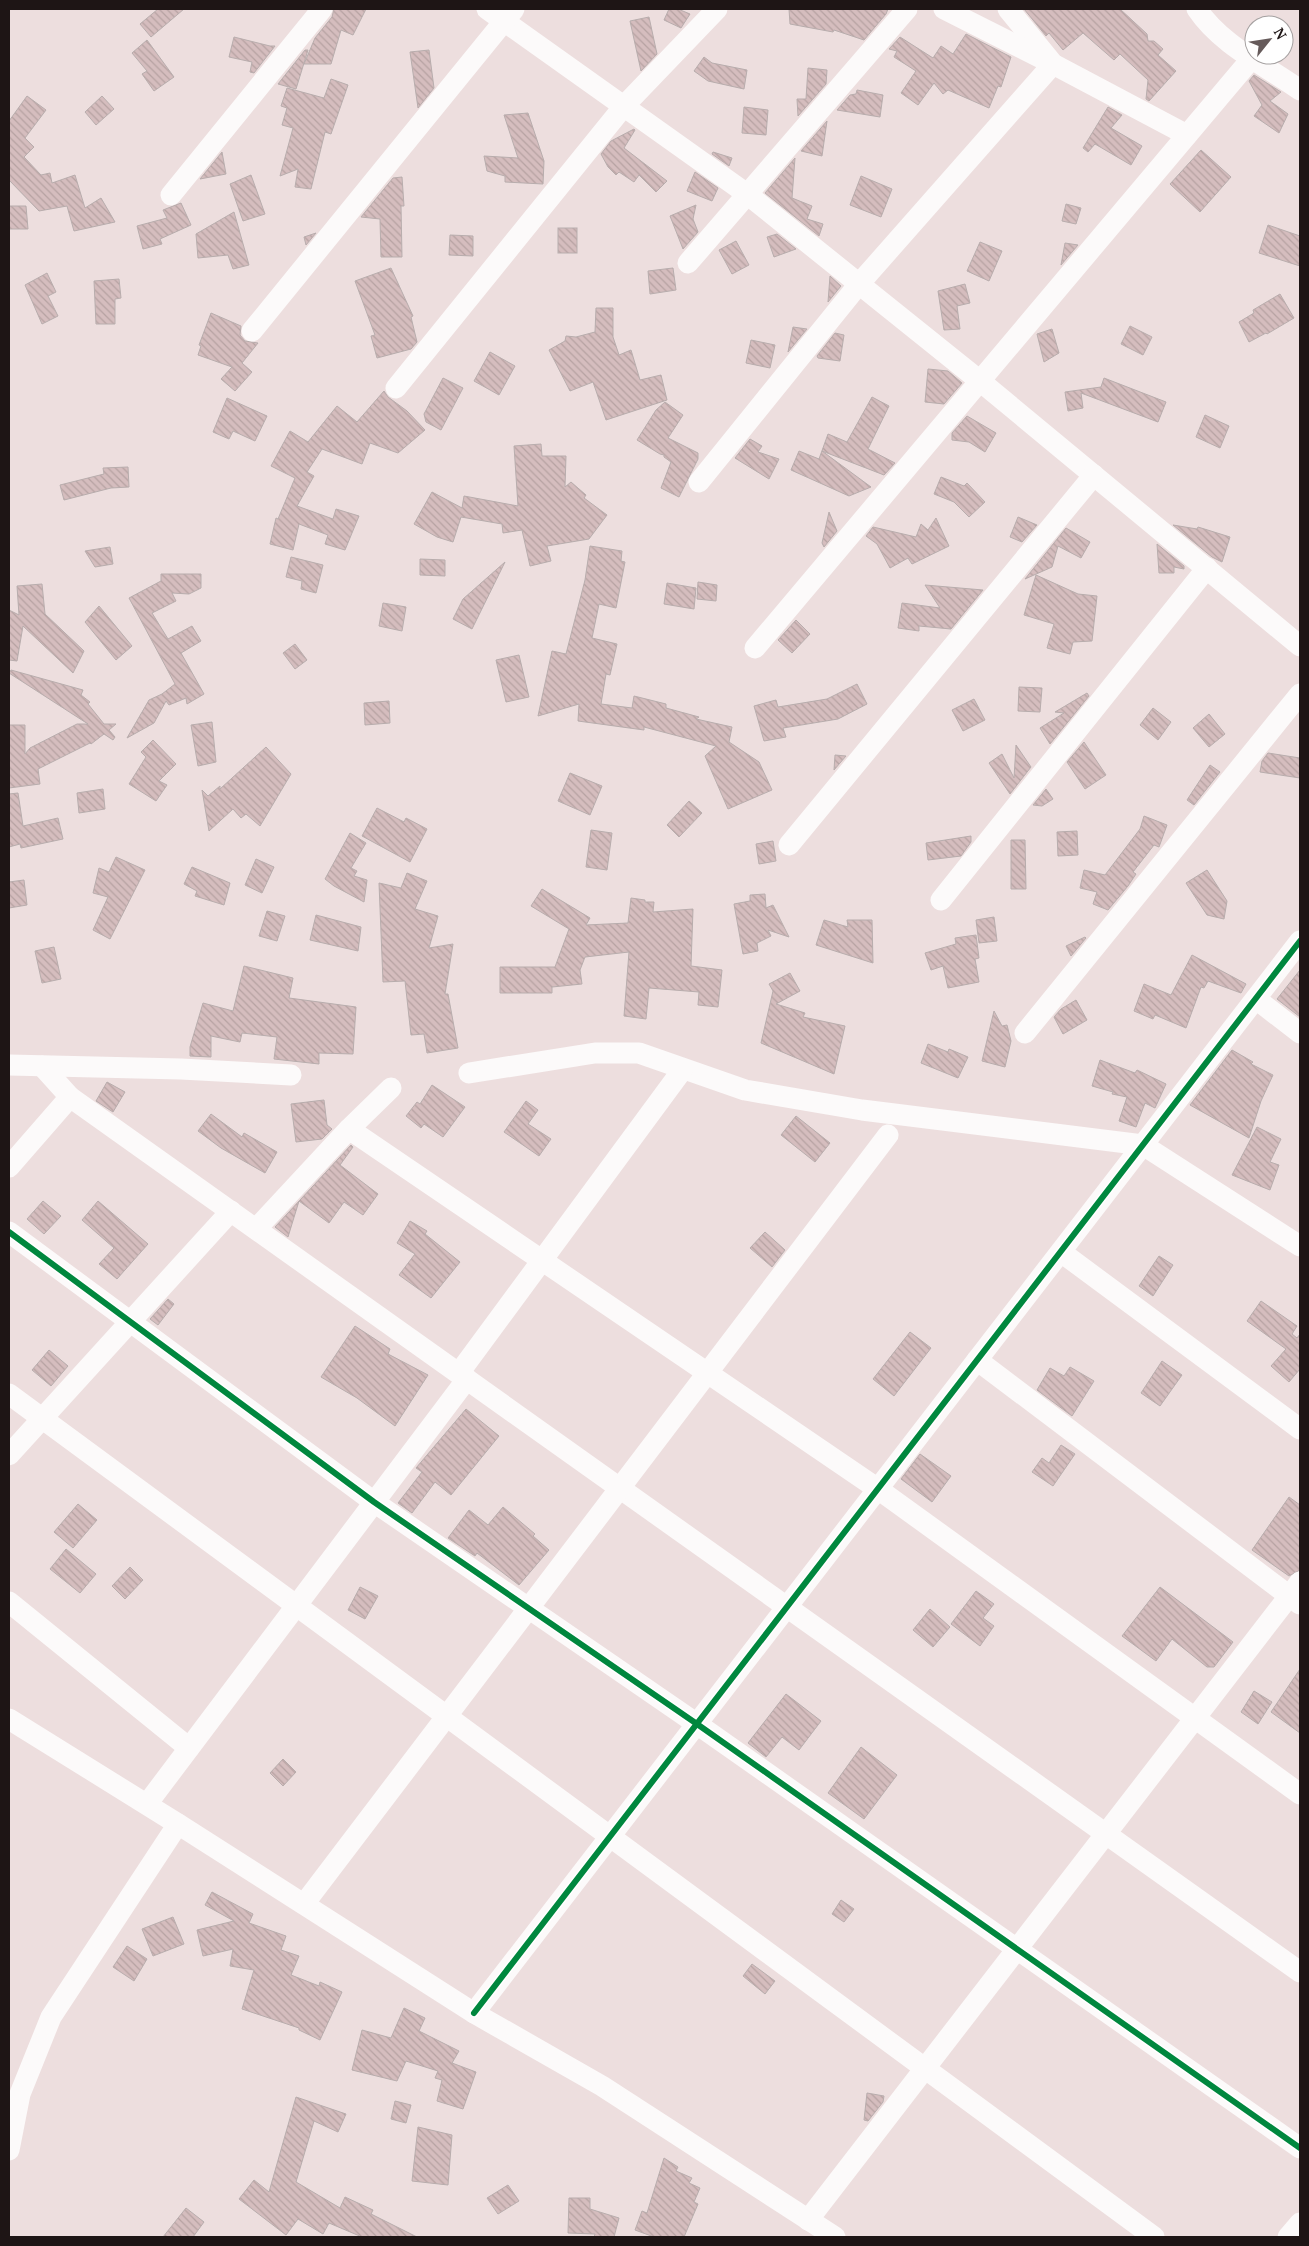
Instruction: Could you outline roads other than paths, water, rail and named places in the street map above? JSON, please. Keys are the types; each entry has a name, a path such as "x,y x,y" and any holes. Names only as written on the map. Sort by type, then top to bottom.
{"street":[{"path":"171,195 322,9"},
{"path":"396,388 624,106 717,9"},
{"path":"688,263 907,9"},
{"path":"944,9 1187,135"},
{"path":"1008,9 1053,64"},
{"path":"1197,9 1206,23 1244,53"},
{"path":"252,332 502,13 624,106 748,194 980,381 1300,646"},
{"path":"699,482 860,284 1053,64"},
{"path":"755,648 1246,65"},
{"path":"1262,65 1300,90"},
{"path":"789,845 1094,475"},
{"path":"941,900 1207,568"},
{"path":"1025,1033 1300,694"},
{"path":"474,2013 1300,941"},
{"path":"1256,999 1300,1033"},
{"path":"470,1073 595,1053 639,1053 745,1090 862,1110 1143,1145 1300,1246"},
{"path":"9,1065 181,1068 291,1075"},
{"path":"42,1066 70,1097 1300,1972"},
{"path":"147,1804 374,1502 541,1262 683,1069"},
{"path":"256,1229 349,1129 391,1088"},
{"path":"9,1167 70,1097"},
{"path":"349,1129 541,1262 878,1489 1300,1794"},
{"path":"304,1904 888,1135"},
{"path":"9,1455 231,1212"},
{"path":"9,1232 374,1502 697,1724 1300,2148"},
{"path":"1061,1252 1300,1430"},
{"path":"808,2220 1195,1718 1297,1594 977,1360"},
{"path":"9,1394 1154,2237"},
{"path":"9,1602 189,1748"},
{"path":"9,1719 147,1804 474,2013 602,2086 835,2237"},
{"path":"9,2150 20,2094 51,2017 178,1824"},
{"path":"1288,2237 1300,2223"}]}
